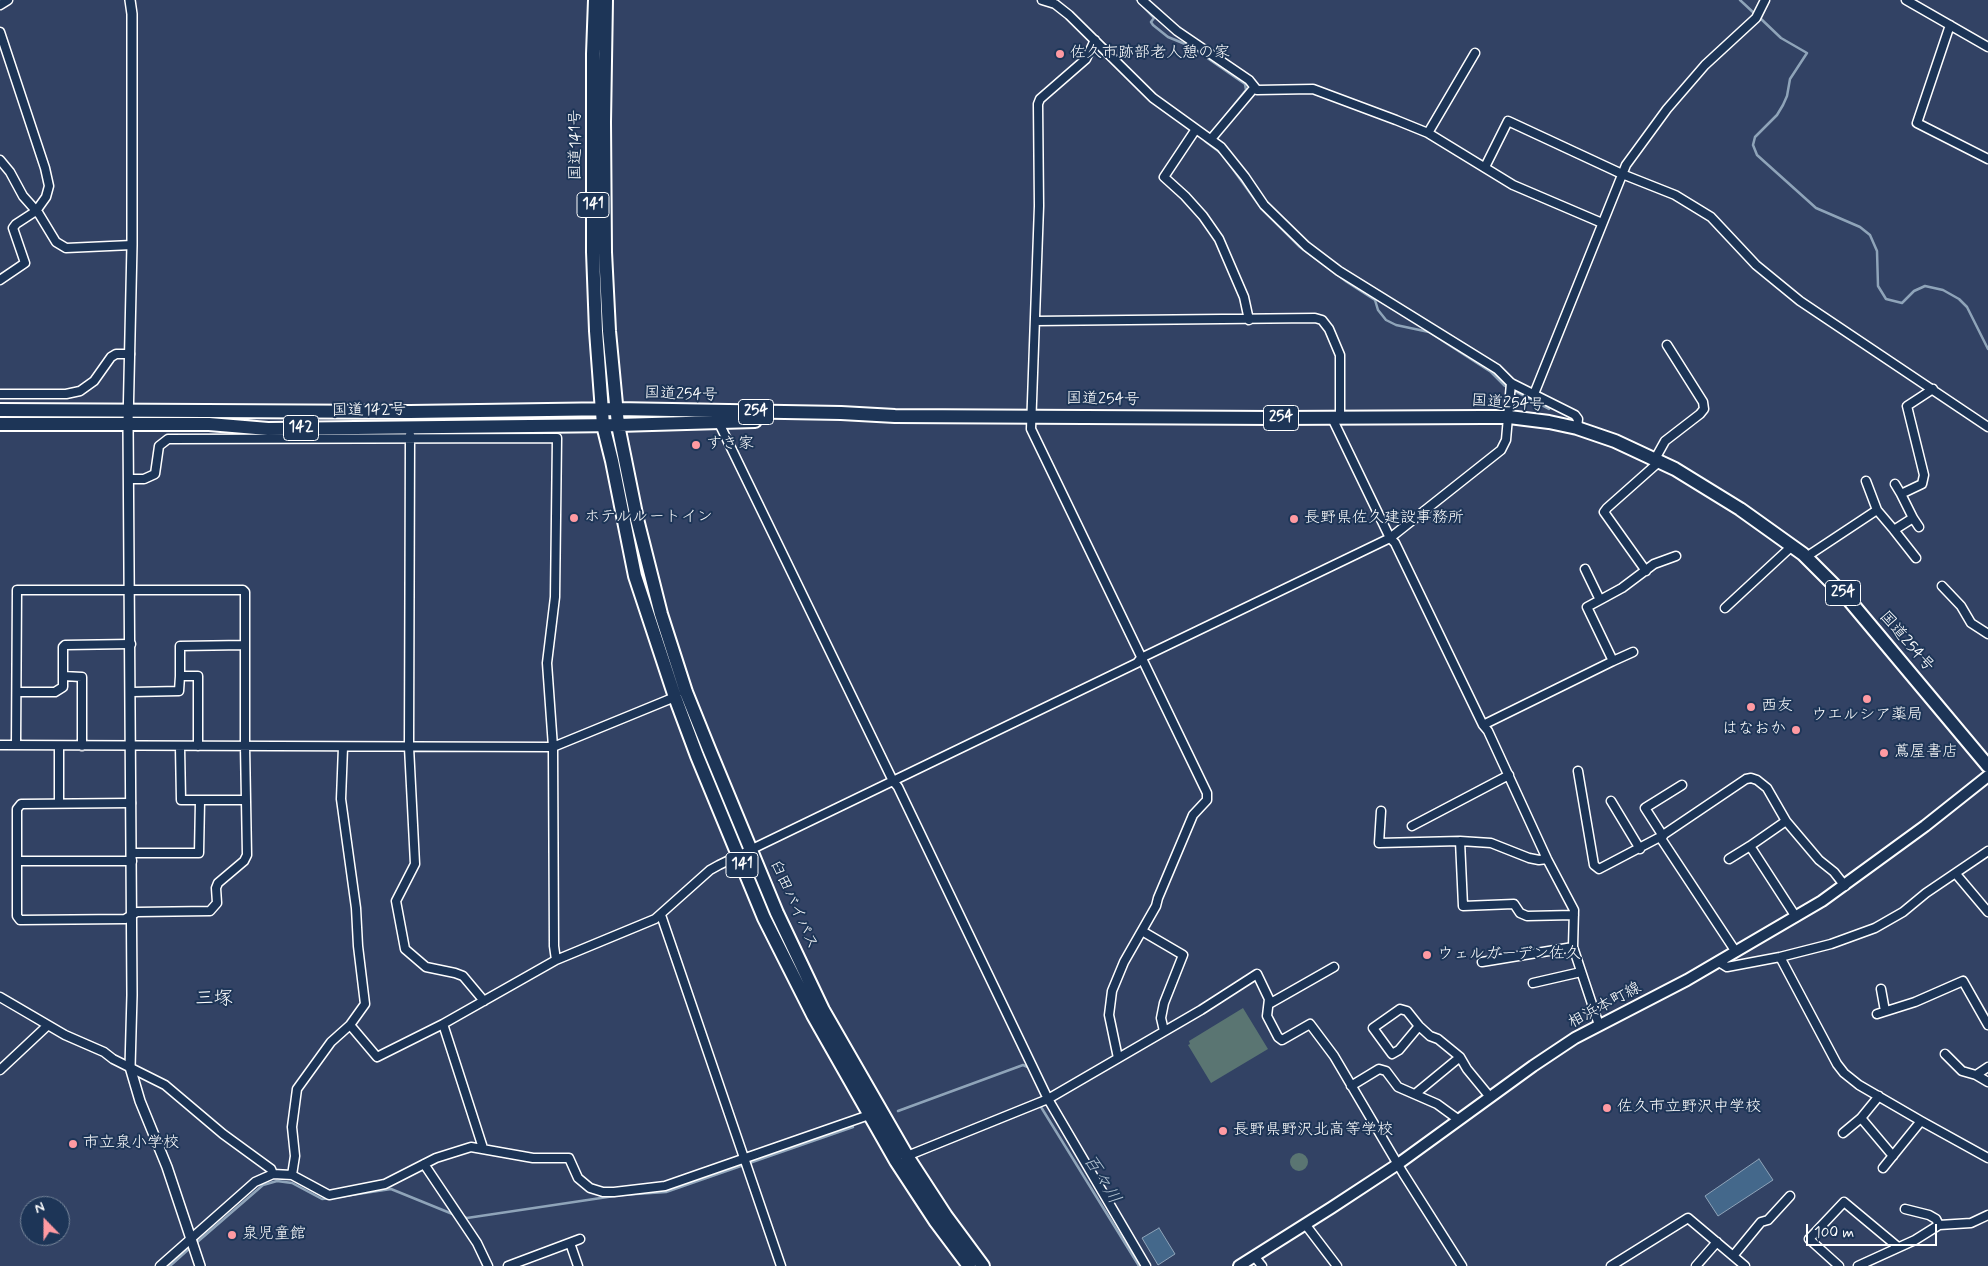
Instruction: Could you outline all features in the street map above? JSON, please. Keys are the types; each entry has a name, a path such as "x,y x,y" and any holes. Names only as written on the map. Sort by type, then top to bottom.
{"highway":[{"name":"国道141号","path":"595,0 593,54 593,252 602,410"},
{"name":"国道141号","path":"606,0 604,122 605,252 609,331 616,409"},
{"name":"国道142号","path":"0,424 128,417 616,409"},
{"name":"臼田バイパス","path":"616,409 637,519 661,614 686,692 750,851 823,1010 907,1156 946,1216 983,1266"},
{"name":"国道254号","path":"616,409 841,413 895,416 1509,418 1549,422 1577,428 1615,441 1675,469 1723,499 1806,557 1850,600 1988,766"},
{"name":"国道142号","path":"0,410 128,417 268,429 410,432 618,425"},
{"name":"臼田バイパス","path":"602,410 603,425 635,576 675,697 764,918 812,1015 896,1161 936,1222 969,1266"},
{"name":"国道254号","path":"618,425 718,421 842,420 895,416"}],"main road":[{"name":"相浜本町線","path":"1239,1266 1398,1164 1533,1066 1598,1025 1719,962 1796,917 1844,886 1954,804 1988,776"}],"street":[{"path":"0,5 8,0"},
{"path":"130,0 132,23 132,245 128,417 132,692 130,1066 140,1101 167,1167 200,1266"},
{"path":"1042,0 1055,4 1063,10 1152,98 1208,137 1229,156 1264,205 1306,246 1339,272 1497,369 1511,383 1575,415 1578,419 1577,428"},
{"path":"1142,0 1177,31 1249,80 1254,88 1261,90 1314,89 1428,133 1513,185 1602,223"},
{"path":"1534,394 1626,165 1667,109 1705,65 1756,18 1765,0"},
{"path":"1906,0 1988,47"},
{"path":"1950,25 1917,123 1988,159"},
{"path":"0,32 45,168 48,193 36,211 13,228 25,263 0,280"},
{"path":"1095,40 1086,59 1040,99 1038,104 1039,206 1031,429 1207,793 1208,800 1193,815 1156,906 1124,962 1112,991 1109,1015 1118,1058"},
{"path":"1428,133 1475,53"},
{"path":"1208,137 1254,88"},
{"path":"1485,167 1508,121 1622,174 1675,195 1711,217 1756,265 1800,301 1988,426"},
{"path":"1196,129 1164,177 1203,216 1219,239 1244,297 1249,320"},
{"path":"0,160 56,242 66,248 132,245"},
{"path":"1035,320 1249,320 1315,318 1322,320 1329,329 1340,355 1336,418 1390,538 1395,543 1483,725 1488,731 1547,860 1574,910 1573,947 1598,1025"},
{"path":"1646,571 1604,512 1658,460 1665,441 1700,414 1704,408 1703,402 1668,345"},
{"path":"0,394 66,394 80,391 94,381 111,357 116,354 130,354"},
{"path":"350,1025 377,1057 442,1024 556,960 661,915 710,870 1390,538 1501,450 1506,440 1511,383"},
{"path":"1900,494 1922,484 1924,475 1908,406 1933,389"},
{"path":"718,421 1048,1098 1146,1266"},
{"path":"129,479 144,479 155,474 159,446 168,439 410,432 557,438 555,597 547,663 553,747 556,960"},
{"path":"410,432 409,747 415,864 396,901 405,949 426,967 455,972 463,976 484,1001"},
{"path":"1866,481 1877,510 1916,558"},
{"path":"1895,484 1919,527"},
{"path":"1806,557 1877,510"},
{"path":"1894,530 1913,518"},
{"path":"1725,608 1792,546"},
{"path":"1613,661 1587,608 1622,588 1654,564 1676,556"},
{"path":"1586,569 1600,600"},
{"path":"1942,586 1961,606 1971,623 1988,634"},
{"path":"16,745 17,590 243,590 245,592 247,855 244,861 218,883 216,888 217,903 210,911 137,912 125,919 20,920 17,916 17,809 21,804 131,803"},
{"path":"17,692 55,692 63,687 63,647 65,645 131,644"},
{"path":"132,692 179,691 180,646 245,645"},
{"path":"1483,725 1633,652"},
{"path":"63,676 82,676 82,746"},
{"path":"180,676 198,676 198,746"},
{"path":"0,745 553,747 675,697"},
{"path":"59,746 59,803"},
{"path":"292,1175 295,1146 292,1126 297,1089 331,1042 350,1025 365,1004 341,799 343,746"},
{"path":"180,747 181,800 246,800"},
{"path":"1578,771 1594,865 1599,869 1661,837 1746,779 1751,778 1757,780 1774,796 1786,821 1819,860 1834,872 1844,886"},
{"path":"1412,826 1509,775"},
{"path":"1682,785 1645,808 1661,837 1736,952"},
{"path":"18,861 200,853 200,801"},
{"path":"1611,801 1640,849"},
{"path":"1381,811 1380,843 1460,841 1491,843 1529,858 1547,860"},
{"path":"1730,859 1786,821"},
{"path":"1460,841 1463,906 1514,904 1520,913 1527,916 1574,914"},
{"path":"1750,846 1796,917"},
{"path":"1719,962 1727,967 1780,957 1831,944 1875,928 1903,912 1926,893 1987,853"},
{"path":"1956,874 1988,912"},
{"path":"661,915 781,1266"},
{"path":"1142,932 1183,955 1164,1003 1161,1018 1164,1032"},
{"path":"1482,962 1573,947"},
{"path":"1780,957 1837,1064 1850,1078 1921,1121 1988,1158"},
{"path":"1269,1004 1334,967"},
{"path":"1533,983 1581,972"},
{"path":"907,1156 1048,1098 1164,1032 1257,974 1269,999 1267,1016 1278,1037 1282,1040 1310,1024 1334,1056 1398,1164 1462,1266"},
{"path":"1877,1014 1914,1002 1963,981 1988,1025"},
{"path":"1881,989 1885,1011"},
{"path":"0,997 47,1026 104,1052 165,1085 223,1134 271,1169 273,1174"},
{"path":"1419,1026 1399,1050 1392,1054 1373,1028 1400,1009 1407,1011 1430,1036 1438,1039 1460,1056 1467,1069 1490,1097"},
{"path":"442,1024 483,1148"},
{"path":"0,1070 47,1026"},
{"path":"1946,1054 1962,1071 1976,1075 1988,1082"},
{"path":"1415,1094 1460,1056"},
{"path":"1976,1075 1988,1067"},
{"path":"1351,1086 1380,1070 1386,1071 1398,1087 1437,1104 1458,1120"},
{"path":"1843,1133 1860,1118 1879,1096"},
{"path":"160,1266 255,1182 273,1174 292,1175 329,1195 385,1184 424,1164 471,1146 533,1158 569,1158 578,1178 590,1188 603,1192 665,1186 869,1115"},
{"path":"1860,1118 1893,1156"},
{"path":"1883,1168 1921,1121"},
{"path":"424,1164 477,1243 488,1266"},
{"path":"1733,1256 1761,1222 1768,1220 1790,1196"},
{"path":"1839,1266 1809,1239 1844,1202 1898,1247"},
{"path":"1905,1209 1929,1215 1936,1219 1939,1225"},
{"path":"1858,1266 1915,1240 1939,1225 1971,1223 1988,1215"},
{"path":"1610,1266 1688,1218 1745,1266"},
{"path":"1305,1224 1337,1266"},
{"path":"508,1266 580,1239"},
{"path":"1696,1266 1717,1242"},
{"path":"570,1243 578,1266"},
{"path":"1254,1256 1262,1266"}],"green space":[{"path":"1243,1008 1268,1049 1211,1083 1188,1045 1190,1044 1189,1041"},
{"path":"1295,1153 1303,1153 1308,1158 1306,1169 1295,1171 1290,1166 1290,1158"}],"water":[{"path":"1759,1159 1773,1180 1718,1216 1705,1196"},
{"path":"1159,1228 1175,1254 1158,1265 1142,1238"}],"waterway":[{"path":"1137,0 1154,18 1151,22 1153,25 1168,37 1190,46 1245,84 1246,90 1205,141 1222,154 1261,208 1300,247 1375,300 1378,310 1386,320 1396,325 1429,332 1491,372 1505,386 1549,409"},
{"path":"1740,0 1755,14"},
{"path":"1759,17 1781,38 1807,53 1790,79 1787,96 1777,115 1755,137 1753,145 1757,155 1816,208 1860,227 1870,235 1877,251 1878,286 1886,299 1902,303 1914,291 1925,286 1943,290 1959,299 1967,307 1988,349"},
{"path":"898,1111 1023,1065 1030,1068"},
{"name":"百々川","path":"1038,1086 1042,1095"},
{"name":"百々川","path":"1041,1107 1139,1266"},
{"path":"463,1216 467,1218 621,1195 666,1192 853,1127"},
{"path":"195,1244 263,1185 277,1181 292,1183 322,1199 331,1198"},
{"path":"338,1197 391,1189 455,1215"},
{"path":"170,1266 191,1247"}],"place":[{"name":"佐久市跡部老人憩の家","path":"1060,54"},
{"name":"すき家","path":"696,445"},
{"name":"ホテルルートイン","path":"574,518"},
{"name":"長野県佐久建設事務所","path":"1294,519"},
{"name":"ウエルシア薬局","path":"1867,699"},
{"name":"西友","path":"1751,707"},
{"name":"はなおか","path":"1796,730"},
{"name":"蔦屋書店","path":"1884,753"},
{"name":"ウェルガーデン佐久","path":"1427,955"},
{"name":"佐久市立野沢中学校","path":"1607,1108"},
{"name":"長野県野沢北高等学校","path":"1223,1131"},
{"name":"市立泉小学校","path":"73,1144"},
{"name":"泉児童館","path":"232,1235"}],"district":[{"name":"三塚","path":"214,1000"}]}
